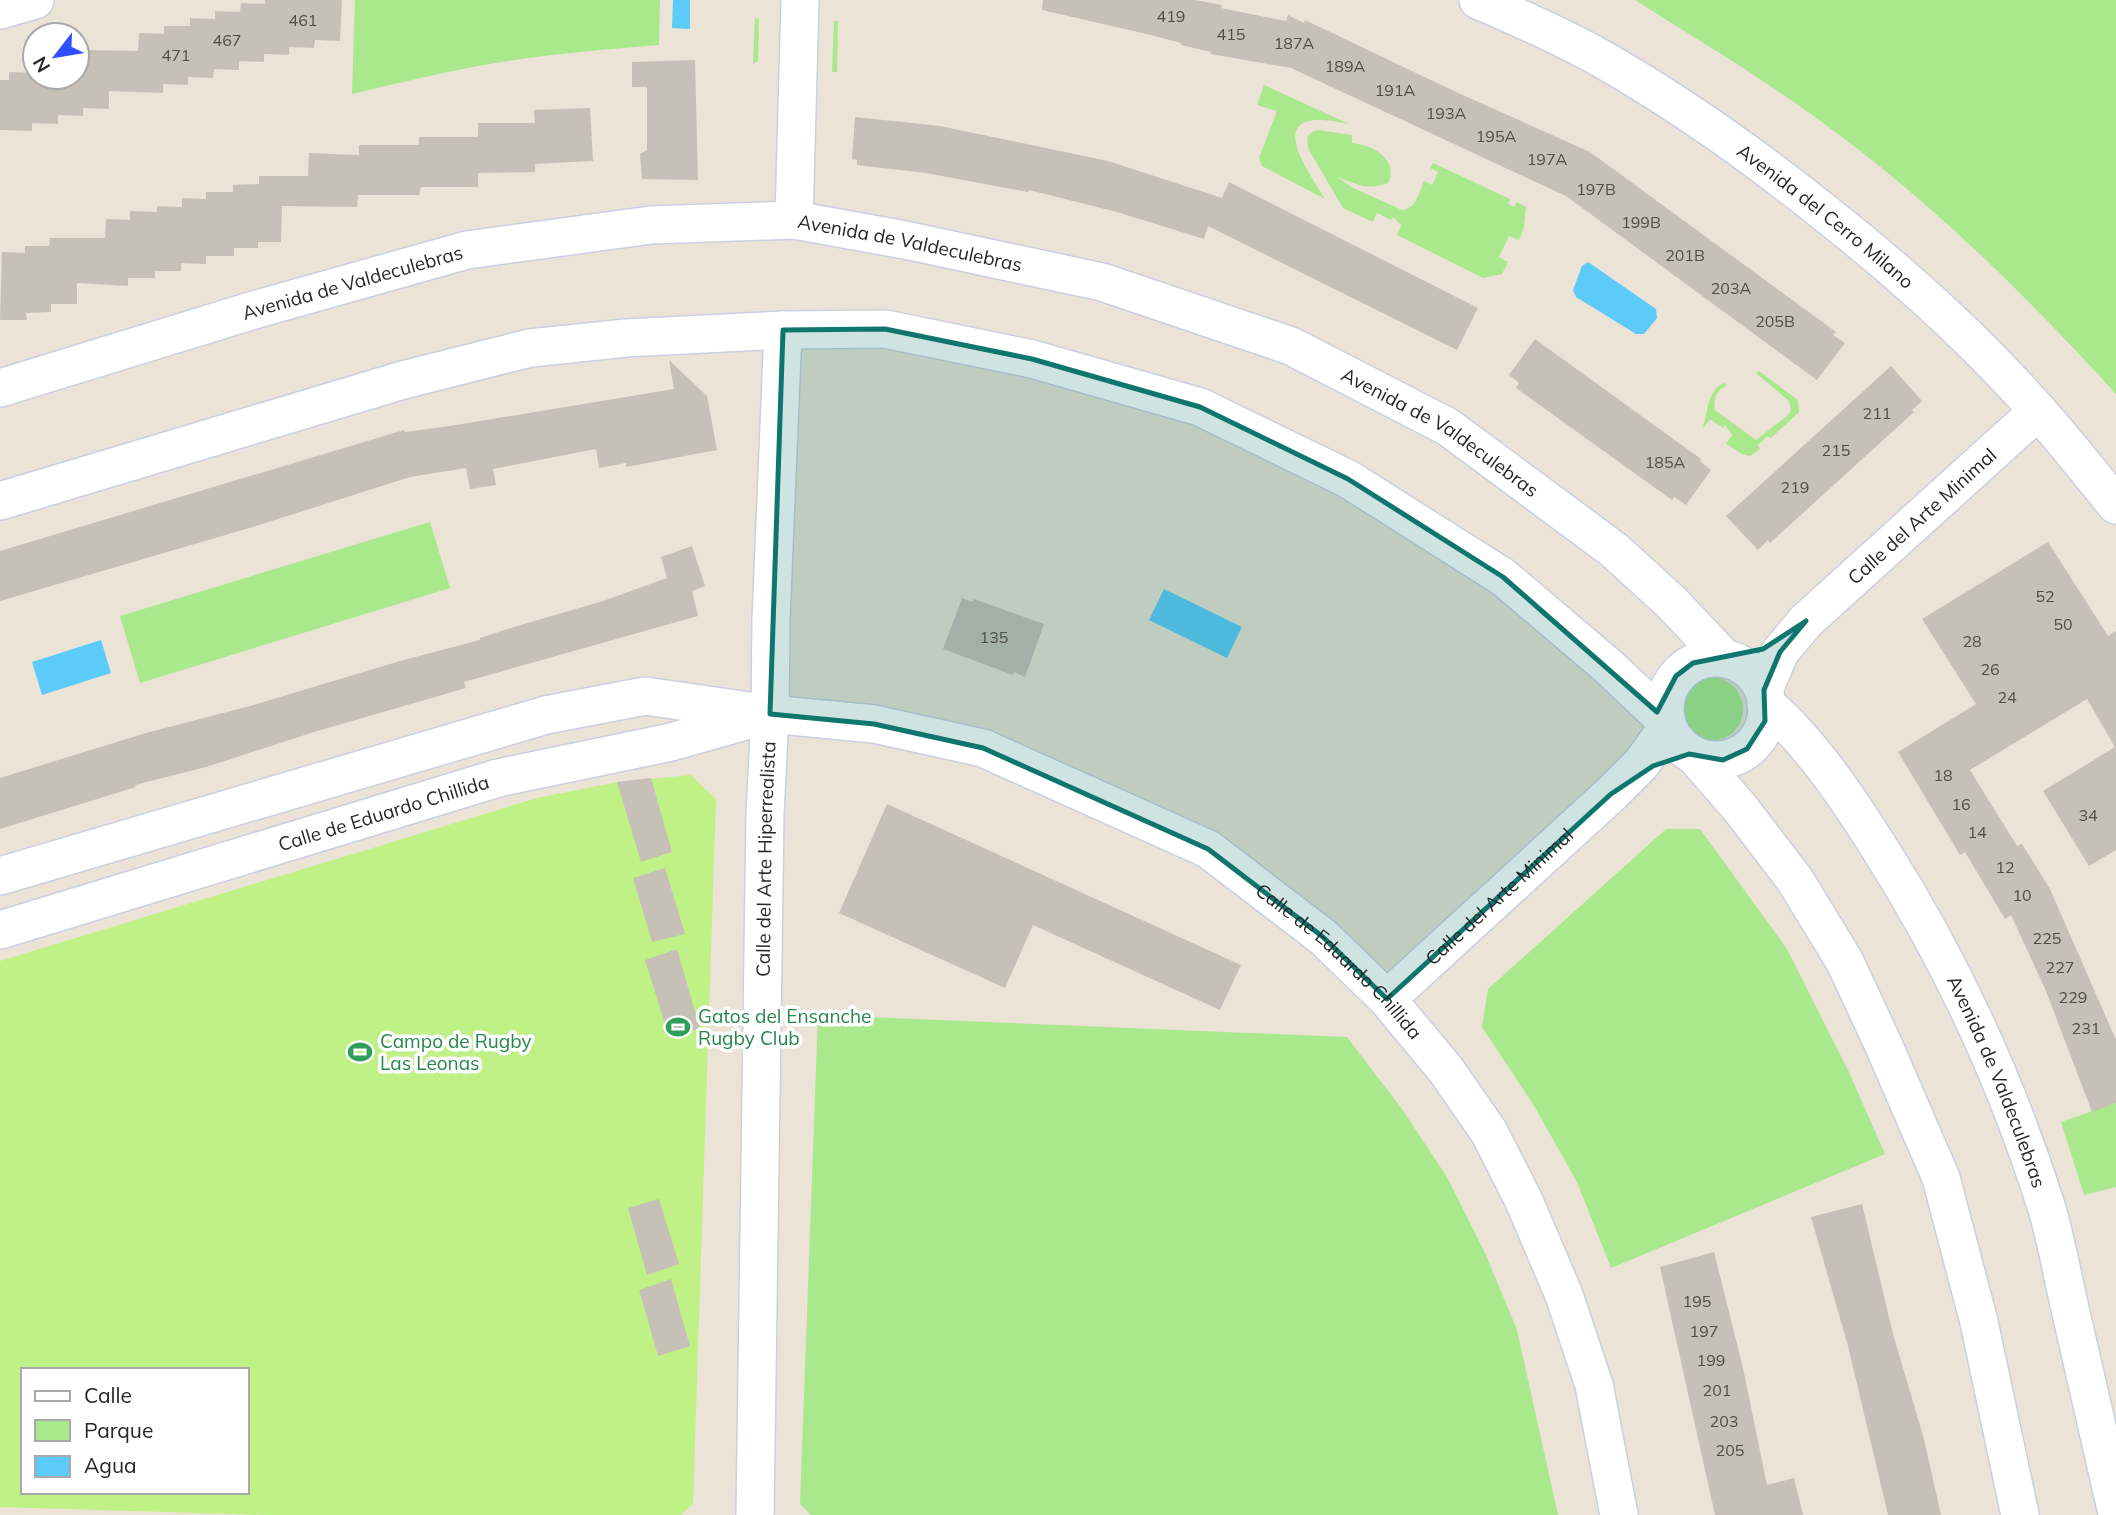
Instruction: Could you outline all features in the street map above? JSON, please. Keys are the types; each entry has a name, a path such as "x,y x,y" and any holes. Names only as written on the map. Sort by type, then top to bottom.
{"street":[{"path":"0,10 35,0"},
{"path":"794,220 800,0"},
{"name":"Avenida del Cerro Milano","path":"1478,0 1602,59 1694,116 1770,169 1922,293 2038,411 2116,505"},
{"name":"Avenida de Valdeculebras","path":"0,388 254,310 467,250 651,225 794,220 905,240 1102,282 1291,346 1448,427 1614,550 1671,601 1727,659"},
{"path":"0,501 403,380 530,348 626,338 783,330 886,329 1032,359 1199,407 1348,479 1503,577 1609,667 1679,739 1740,808 1795,880 1845,962 1941,1178 1979,1322 2020,1515"},
{"name":"Calle del Arte Hiperrealista","path":"755,1515 764,841 783,330"},
{"name":"Calle del Arte Minimal","path":"1765,697 1780,652 1806,621 2038,411"},
{"name":"Calle del Arte Minimal","path":"1727,659 1763,649 1806,621"},
{"path":"1705,659 1727,659 1750,671 1765,697 1765,721 1758,738 1738,755 1723,760 1706,759 1679,739 1666,695 1676,676 1693,663 1705,659"},
{"name":"Calle de Eduardo Chillida","path":"0,876 546,715 645,696 874,724 983,748 1208,849 1323,937 1387,999 1446,1070 1489,1132 1524,1201 1564,1295 1594,1385 1619,1515"},
{"name":"Avenida de Valdeculebras","path":"1765,697 1866,826 1960,988 1991,1056 2048,1212 2116,1509"},
{"name":"Calle de Eduardo Chillida","path":"0,930 498,778 671,742 770,713"},
{"name":"Calle del Arte Minimal","path":"1387,999 1641,764 1679,739"}],"highlighted area":[{"path":"885,329 1032,359 1200,407 1348,479 1503,577 1657,712 1676,676 1693,663 1763,649 1806,621 1780,652 1764,690 1765,721 1747,749 1723,760 1689,754 1653,766 1611,794 1387,999 1323,937 1208,849 983,748 874,724 770,714 783,330"}],"green space":[{"path":"355,0 660,0 659,45 501,62 352,94"},
{"path":"1635,0 2116,0 2116,394 2001,274 1877,164 1769,85"},
{"path":"755,18 759,19 758,61 753,64"},
{"path":"834,21 838,21 837,72 832,72"},
{"path":"1264,85 1349,124 1322,120 1306,122 1297,129 1295,139 1299,152 1325,199 1262,166 1259,158 1277,111 1257,105"},
{"path":"1318,130 1352,135 1352,143 1376,150 1382,155 1390,167 1388,183 1368,186 1338,177 1351,187 1402,210 1414,204 1424,181 1432,185 1438,172 1430,168 1433,163 1510,199 1508,204 1514,207 1517,202 1526,207 1524,227 1519,240 1509,236 1499,257 1508,262 1502,274 1483,278 1397,235 1401,225 1393,217 1391,220 1377,213 1373,222 1343,208 1309,150 1308,137"},
{"path":"1759,371 1798,400 1799,412 1771,438 1767,436 1758,445 1760,449 1750,456 1726,444 1732,435 1725,425 1723,428 1710,419 1703,428 1711,396 1724,383 1727,385 1720,390 1714,402 1715,410 1756,440 1788,415 1791,410 1789,401 1756,373"},
{"path":"430,522 450,588 140,683 120,616"},
{"path":"1711,677 1729,683 1737,691 1743,709 1737,727 1729,735 1711,741 1693,735 1685,727 1679,709 1685,691 1693,683"},
{"path":"691,775 716,799 693,1504 681,1515 268,1515 0,1507 0,961 537,798 618,782"},
{"path":"1666,829 1700,829 1787,949 1848,1070 1885,1154 1611,1268 1577,1182 1533,1104 1482,1027 1488,989"},
{"path":"818,1015 1347,1037 1402,1109 1447,1177 1486,1255 1517,1330 1558,1515 811,1515 800,1504"},
{"path":"2116,1103 2116,1187 2084,1195 2061,1122"}],"water":[{"path":"673,0 690,0 690,29 672,28"},
{"path":"1588,262 1656,309 1657,318 1644,334 1636,334 1576,297 1573,290 1582,266"},
{"path":"1164,589 1242,627 1227,658 1149,620"},
{"path":"101,640 111,673 42,695 32,662"}],"building":[{"path":"265,0 342,0 340,41 315,40 314,48 289,47 289,55 264,54 264,62 239,61 239,70 214,69 213,78 188,77 188,85 163,84 163,93 109,91 109,109 83,108 83,116 58,115 58,124 32,123 32,131 0,130 0,80 9,80 9,72 21,72 21,91 91,91 91,50 138,51 139,33 164,34 164,26 190,26 190,18 215,19 215,11 240,12 241,3 265,4"},
{"path":"1043,0 1195,0 1286,21 1288,15 1304,23 1305,20 1590,152 1836,332 1833,335 1845,343 1817,380 1566,196 1291,68 1211,54 1151,35 1042,10"},
{"path":"695,60 698,180 642,179 640,154 647,150 647,87 632,87 632,62"},
{"path":"590,108 593,161 535,164 535,172 478,173 478,187 421,187 419,195 358,195 357,207 282,206 281,242 258,242 258,248 234,248 234,256 206,256 206,264 181,263 181,271 155,271 155,278 128,278 128,286 77,283 77,304 51,304 51,312 26,313 27,320 0,320 2,252 25,253 25,246 49,246 50,238 105,238 106,219 130,220 130,211 157,212 157,206 182,207 182,198 206,199 206,192 233,192 233,185 259,184 259,176 308,176 309,153 359,155 359,145 419,145 419,137 478,137 478,123 535,123 534,110"},
{"path":"855,117 940,126 1108,161 1222,198 1229,182 1478,308 1457,350 1208,226 1204,239 1117,212 1029,190 1028,192 926,173 857,165 857,160 852,159"},
{"path":"1535,339 1701,459 1711,470 1686,505 1674,497 1672,500 1516,388 1519,383 1509,375"},
{"path":"669,360 707,396 717,450 626,467 626,463 599,468 596,449 493,469 496,485 470,489 466,468 410,477 256,526 0,601 0,551 404,430 450,426 674,389"},
{"path":"1891,366 1922,401 1912,410 1914,412 1770,543 1768,540 1758,550 1726,516"},
{"path":"2048,542 2108,636 2116,631 2116,850 2089,866 2043,791 2115,747 2087,699 1970,770 2017,846 2022,844 2050,889 2116,1040 2116,1103 2092,1112 2046,991 2011,915 2005,919 1965,852 1960,855 1898,752 1976,704 1922,619"},
{"path":"692,546 705,586 692,591 698,616 464,682 466,688 206,767 135,785 136,787 0,829 0,778 146,733 480,640 514,627 603,601 667,578 661,557"},
{"path":"962,598 973,602 974,599 1044,624 1025,677 943,649"},
{"path":"651,778 672,852 641,862 617,782"},
{"path":"887,804 1241,965 1220,1010 1033,925 1005,988 839,913"},
{"path":"665,868 685,934 652,942 633,878"},
{"path":"677,949 700,1029 668,1034 645,960"},
{"path":"659,1199 679,1264 647,1275 628,1208"},
{"path":"1862,1204 1893,1334 1924,1439 1941,1515 1888,1515 1848,1346 1811,1217"},
{"path":"1714,1252 1743,1368 1767,1485 1794,1478 1803,1515 1715,1515 1660,1267"},
{"path":"671,1279 690,1346 658,1356 639,1290"}],"place":[{"name":"Gatos del Ensanche Rugby Club","path":"678,1027"},
{"name":"Campo de Rugby Las Leonas","path":"360,1052"}]}
